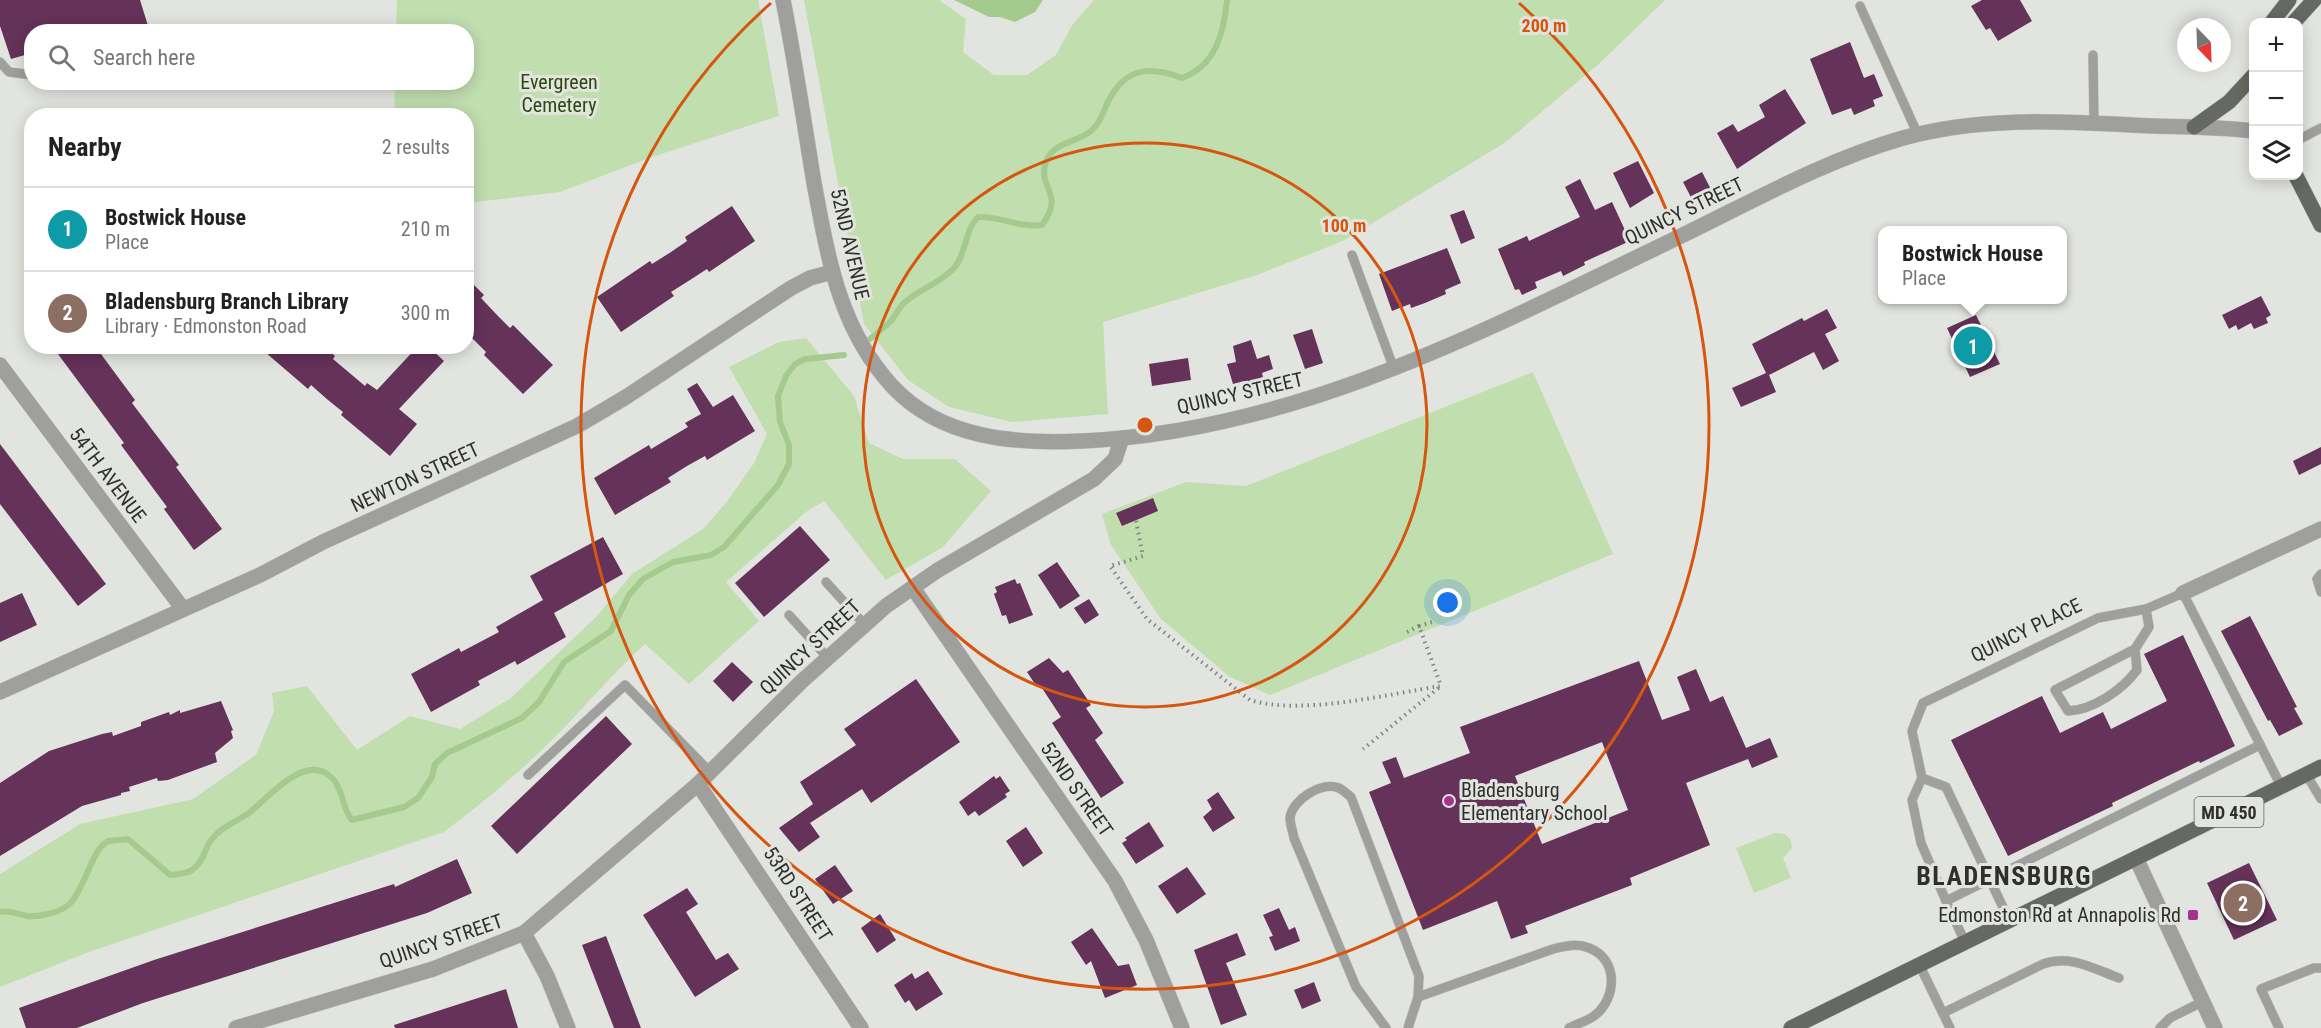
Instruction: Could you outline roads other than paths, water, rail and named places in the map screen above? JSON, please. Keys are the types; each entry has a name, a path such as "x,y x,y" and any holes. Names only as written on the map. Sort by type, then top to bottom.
{"main road":[{"path":"2275,18 2289,0"},
{"path":"2298,18 2314,0"},
{"path":"2194,127 2229,102 2249,80"},
{"path":"2298,180 2321,225"},
{"name":"MD 450","path":"1791,1028 2321,767"}],"street":[{"name":"52ND AVENUE","path":"783,0 831,272 848,320 863,348 895,389 923,411 957,428 996,438 1044,442 1122,438"},
{"name":"QUINCY STREET","path":"236,1028 263,1024 433,969 524,933 699,784 827,657 864,624 913,588 1094,479 1115,459 1122,438 1196,427 1273,409 1334,391 1394,369 1525,311 1821,168 1918,135 1970,125 2044,119 2249,131"},
{"name":"NEWTON STREET","path":"0,692 577,426 626,397 791,288 810,278 831,272"},
{"name":"54TH AVENUE","path":"0,365 183,609"},
{"name":"QUINCY PLACE","path":"2183,593 2321,529"},
{"name":"52ND STREET","path":"913,588 1115,881 1146,940 1182,1028"},
{"name":"53RD STREET","path":"699,784 861,1028"},
{"path":"2136,858 2215,1028"},
{"path":"524,933 547,976 568,1028"}],"lane":[{"path":"1860,6 1918,135"},
{"path":"2093,55 2094,122"},
{"path":"0,62 9,72 24,74"},
{"path":"2303,137 2321,128"},
{"path":"1352,255 1394,369"},
{"path":"2321,574 2317,579 2321,592"},
{"path":"826,582 864,624"},
{"path":"2183,593 2281,786"},
{"name":"QUINCY PLACE","path":"1965,942 1921,843 1912,800 1922,778 1912,731 1923,704 2098,618 2146,609 2183,593"},
{"path":"2135,650 2137,670 2128,682 2082,710 2068,711 2055,690 2135,650 2149,627 2146,609"},
{"path":"789,615 827,657"},
{"path":"528,776 625,685 710,772"},
{"path":"1946,901 2260,745"},
{"path":"2306,774 2321,800"},
{"path":"1922,778 1946,787 2009,920"},
{"path":"1386,1028 1356,987 1294,838 1290,819 1294,806 1307,795 1324,787 1338,788 1351,797 1419,976 1418,997 1408,1028"},
{"path":"1418,997 1573,944 1589,948 1606,961 1611,973 1612,987 1605,1005 1594,1017 1569,1028"},
{"path":"1942,1013 2043,964 2058,960 2075,962 2119,978"},
{"path":"1919,964 1950,1028"},
{"path":"2279,1028 2261,989 2314,968 2321,968"},
{"path":"2160,1028 2170,1018 2202,1002"}],"waterway":[{"path":"870,339 891,321 905,302 944,277 955,267 962,255 970,229 978,217 1025,225 1042,225 1051,206 1050,192 1044,173 1052,151 1091,131 1100,120 1116,89 1131,75 1150,71 1182,78 1194,73 1203,65 1216,46 1227,0"},
{"path":"0,912 37,916 53,913 67,906 79,891 98,851 109,841 128,839 170,875 190,871 196,867 209,843 220,831 249,813 277,788 300,773 312,770 323,772 333,779 352,820 404,807 418,798 432,777 435,764 447,753 522,718 539,702 564,662 611,631 629,595 643,579 673,562 711,555 724,547 778,485 789,464 789,445 780,422 778,396 786,376 795,364 805,359 844,355"}],"place":[{"name":"Bostwick House","path":"1973,346"},
{"name":"Bladensburg Elementary School","path":"1449,801"},
{"name":"Bladensburg Branch Library","path":"2243,903"},
{"name":"Edmonston Rd at Annapolis Rd","path":"2193,915"}],"district":[{"name":"BLADENSBURG","path":"2004,876"}],"park label":[{"name":"Evergreen Cemetery","path":"559,94"}]}
